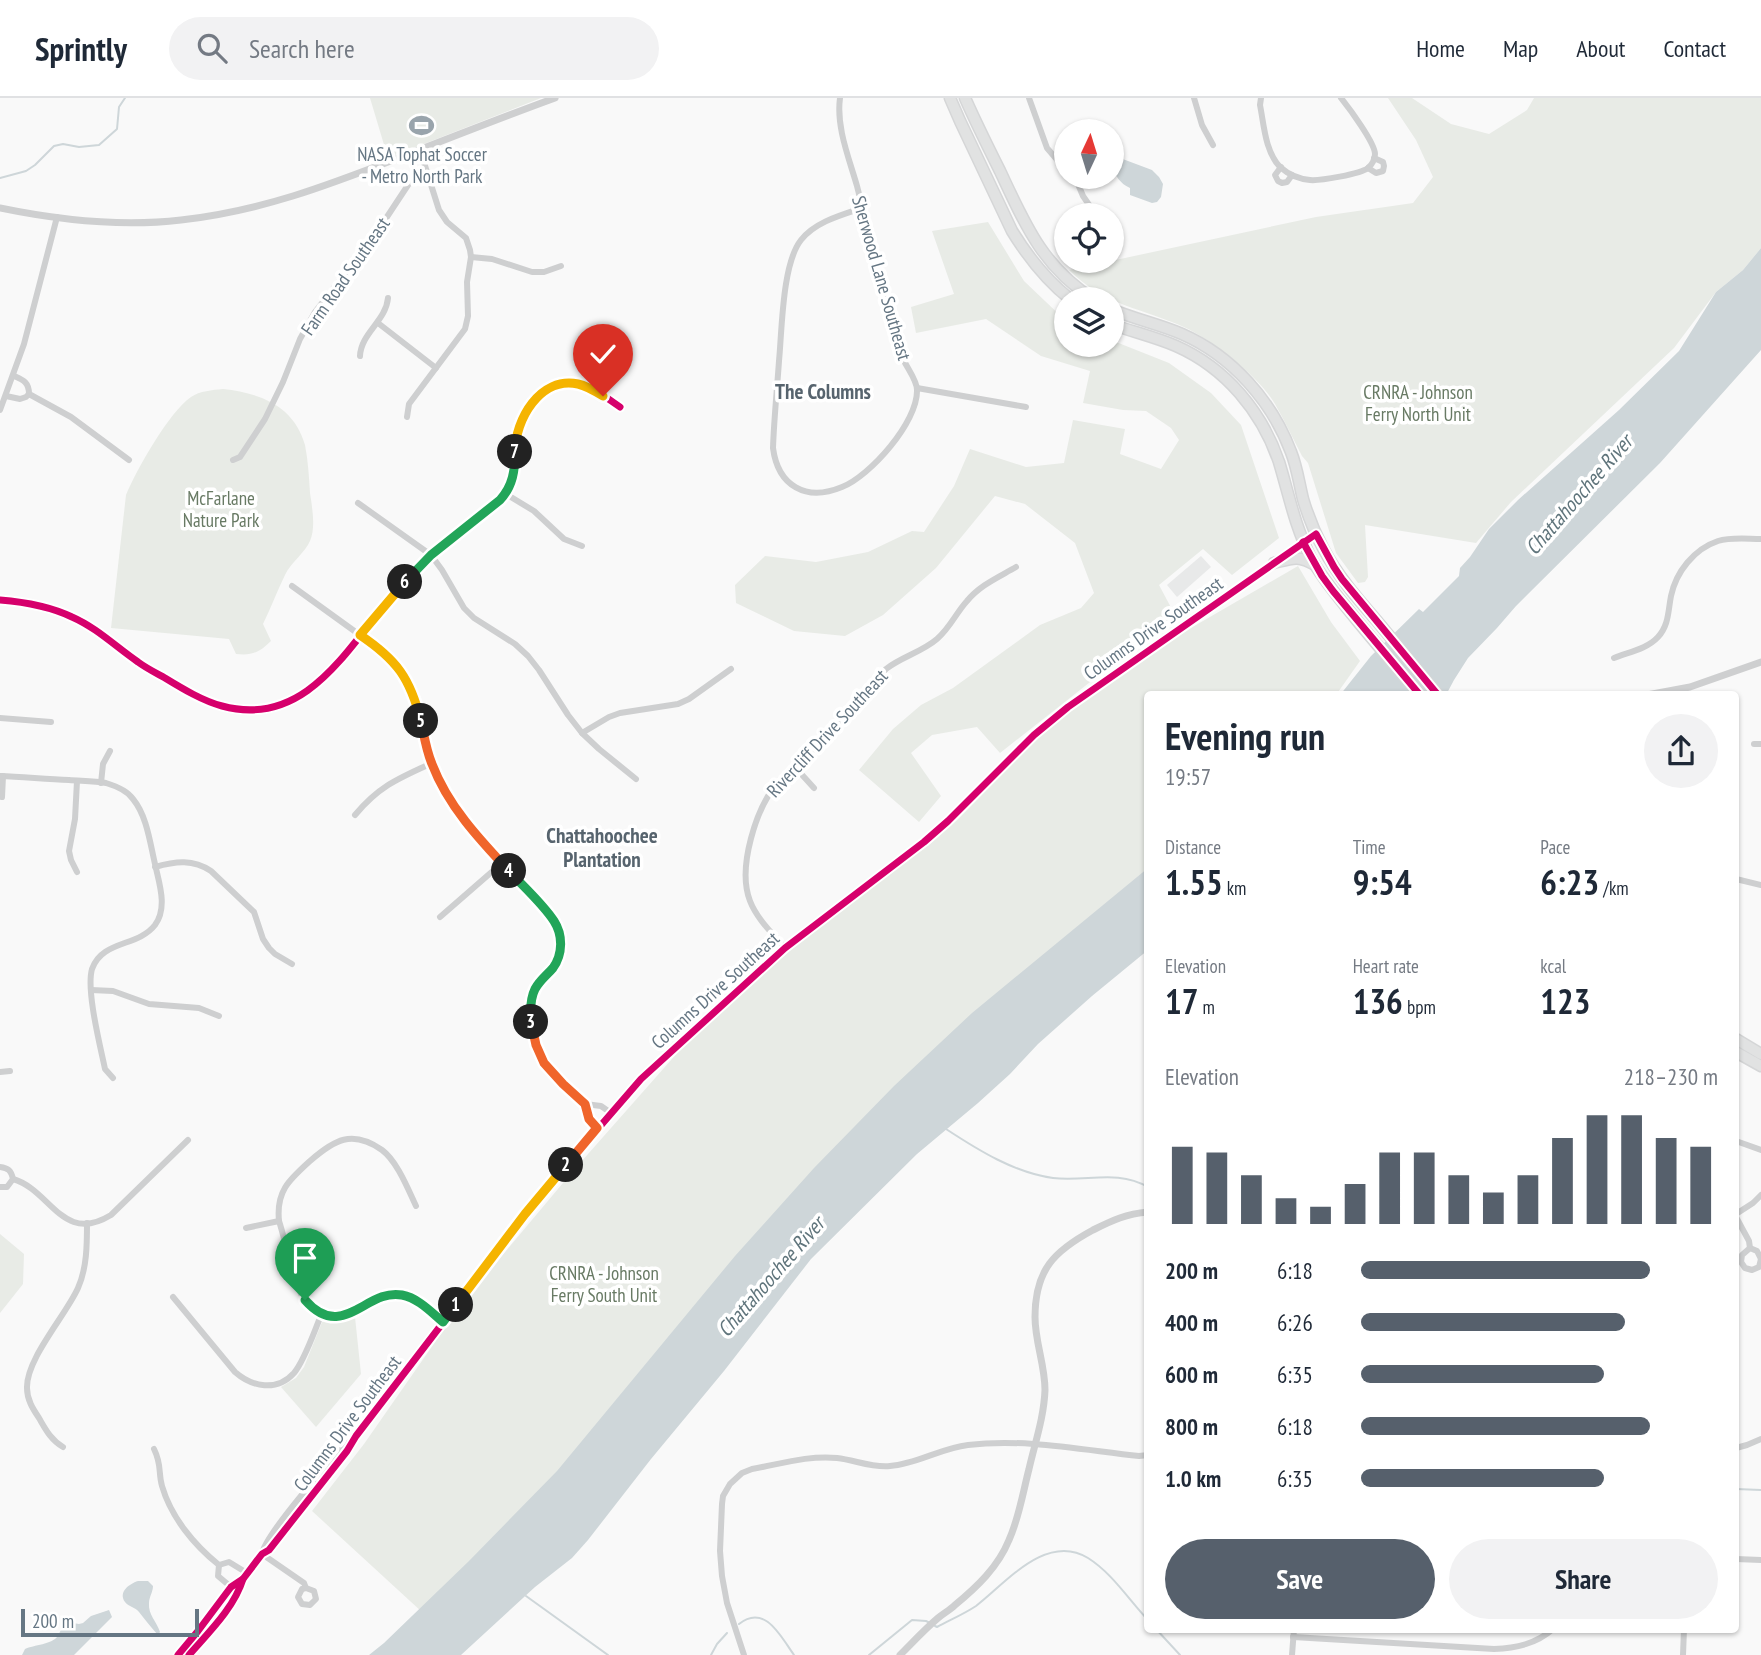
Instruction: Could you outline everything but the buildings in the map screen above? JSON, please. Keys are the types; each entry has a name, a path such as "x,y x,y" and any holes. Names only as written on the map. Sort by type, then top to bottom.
{"main road":[{"path":"950,98 1017,239 1045,276 1057,287"},
{"path":"965,98 1023,221 1044,255 1078,287"},
{"path":"1124,314 1196,341 1243,377 1272,413 1285,438 1295,461 1303,498 1316,534 1334,567 1435,691"},
{"path":"1124,328 1190,353 1213,368 1239,392 1270,440 1303,542 1315,565 1333,591 1417,691"},
{"path":"1274,563 1296,557 1315,565"},
{"path":"1739,1041 1761,1054"},
{"path":"1739,1054 1761,1066"}],"street":[{"path":"0,208 57,217 137,222 179,221 222,214 308,192 555,98"},
{"name":"Sherwood Lane Southeast","path":"841,98 839,116 842,132 901,356 917,388"},
{"path":"1029,98 1047,148 1054,155"},
{"path":"1194,98 1202,125 1213,145"},
{"path":"1261,98 1269,146 1281,167 1292,175 1308,180 1360,172 1368,168 1374,158 1370,140 1341,98"},
{"path":"407,417 410,404 465,329 471,257 466,238 447,222 439,210 420,150"},
{"path":"1368,168 1376,173 1383,171 1383,162 1374,158"},
{"path":"1281,167 1275,175 1278,181 1287,182 1292,175"},
{"name":"Farm Road Southeast","path":"233,460 240,457 265,419 300,339 315,312 377,232 410,182 428,175"},
{"path":"862,208 831,219 809,232 798,244 790,263 773,437 777,466 783,475 800,491 810,493 836,490 853,482 888,450 903,430 912,412 917,388 1026,407"},
{"path":"0,410 32,319 57,217"},
{"path":"471,257 492,259 532,272 544,272 561,266"},
{"path":"360,356 360,348 386,310 388,298"},
{"path":"378,323 436,368"},
{"path":"572,383 573,374"},
{"path":"13,376 26,382 29,394"},
{"path":"0,600 37,605 74,617 137,662 207,701 234,709 272,708 301,696 319,683 398,588 431,555 506,494 514,472 517,431 536,398 556,385 572,383 593,390 620,407"},
{"path":"6,396 20,399 29,394"},
{"path":"29,394 71,416 129,460"},
{"path":"506,494 534,511 564,539 582,546"},
{"path":"358,503 431,555 464,608 528,656 582,733 636,779"},
{"name":"Columns Drive Southeast","path":"178,1655 231,1587 245,1576 262,1554 270,1550 525,1214 597,1128 660,1060 785,948 924,842 1034,735 1068,707 1316,534"},
{"path":"1614,658 1644,647 1663,630 1669,615 1672,589 1684,566 1694,555 1706,546 1731,538 1761,539"},
{"name":"Rivercliff Drive Southeast","path":"785,948 753,909 746,890 745,870 762,806 776,783 830,734 886,669 937,638 974,594 987,583 1016,567"},
{"path":"292,586 393,661 407,681 418,708 432,763 455,807 473,832 554,920 560,933 561,946 557,961 537,985 532,997 530,1009 533,1035 544,1063 585,1104 589,1119 597,1128"},
{"path":"1668,691 1690,687 1761,662"},
{"path":"582,733 620,713 678,704 731,668"},
{"path":"0,718 51,722"},
{"path":"101,783 103,764 110,751"},
{"path":"355,815 381,789 432,763"},
{"path":"794,766 814,788"},
{"path":"2,797 2,776 101,783 127,792 142,814 156,867 162,910 156,924 145,935 101,954 93,967 90,990 105,1069 113,1078"},
{"path":"77,781 75,819 69,851 77,872"},
{"path":"156,867 187,861 204,866 254,912 269,948 292,964"},
{"path":"440,917 502,863"},
{"path":"1739,880 1761,885"},
{"path":"90,990 113,991 149,1004 199,1008 219,1016"},
{"path":"0,1072 10,1071"},
{"path":"585,1104 601,1106 611,1113"},
{"path":"0,1167 10,1171 13,1178 31,1189 66,1220 76,1223 95,1222 111,1215 188,1139"},
{"path":"416,1206 387,1154 366,1142 348,1139 325,1147 288,1181 279,1200 279,1221 303,1296 322,1313 344,1315 380,1297 397,1294 411,1297 443,1322"},
{"path":"1739,1142 1761,1150"},
{"path":"0,1187 8,1186 13,1178"},
{"path":"1739,1214 1761,1195"},
{"path":"900,1655 928,1627 979,1584 1000,1558 1016,1523 1044,1402 1044,1375 1035,1315 1039,1285 1044,1273 1055,1255 1074,1240 1122,1216 1144,1213"},
{"path":"246,1228 279,1221"},
{"path":"1739,1222 1750,1248"},
{"path":"63,1447 50,1437 31,1405 27,1386 34,1362 78,1288 84,1264 87,1223"},
{"path":"1750,1248 1758,1251 1761,1259 1759,1267 1752,1269 1745,1268 1741,1262 1742,1255 1750,1248"},
{"path":"173,1297 235,1372 244,1380 264,1386 281,1383 294,1373 322,1313"},
{"path":"1739,1447 1761,1439"},
{"path":"744,1655 727,1603 720,1551 723,1496 730,1484 742,1473 811,1459 836,1458 890,1466 965,1445 987,1443 1144,1455"},
{"path":"155,1449 163,1488 172,1511 194,1541 219,1564"},
{"path":"262,1554 304,1583 306,1588"},
{"path":"1739,1559 1761,1560"},
{"path":"219,1564 229,1562 245,1576"},
{"path":"219,1564 218,1576 231,1587"},
{"name":"Columns Drive Southeast","path":"189,1655 232,1602 245,1576"},
{"path":"1292,1655 1294,1633 1494,1649 1524,1645 1547,1633"},
{"path":"1683,1655 1684,1633"}],"shaded area":[{"path":"1201,556 1211,567 1177,597 1167,585"}],"green space":[{"name":"NASA Tophat Soccer - Metro North Park","path":"370,98 541,98 388,158"},
{"name":"CRNRA - Johnson Ferry North Unit","path":"1388,98 1412,98 1451,124 1489,134 1527,110 1534,98 1761,98 1761,248 1743,270 1716,292 1674,348 1511,502 1476,543 1365,525 1368,577 1365,582 1358,583 1336,553 1308,463 1275,404 1257,381 1203,337 1124,304 1124,287 1090,287 1072,273 1124,273 1124,258 1316,217 1413,203 1433,177 1416,140"},
{"path":"988,222 1024,281 1054,310 1054,357 1124,357 1124,345 1169,363 1211,393 1241,425 1279,538 1232,575 1203,549 1159,585 1175,615 1000,753 977,727 932,735 911,753 941,796 919,822 859,770 893,729 921,705 953,688 1040,625 1081,608 1094,593 1075,543 1025,504 995,496 936,568 883,615 845,636 794,631 736,603 735,585 765,556 816,562 868,552 912,531 924,532 954,486 970,449 1026,467 1064,463 1073,420 1125,429 1120,454 1161,469 1179,440 1171,428 1146,411 1083,403 1090,371 1041,356 986,319 916,333 911,307 954,294 932,231"},
{"name":"McFarlane Nature Park","path":"223,389 262,398 284,411 300,431 308,463 313,530 310,541 288,570 263,624 271,641 251,654 236,654 229,639 111,628 126,495 131,484 154,442 182,404 198,393"},
{"name":"CRNRA - Johnson Ferry South Unit","path":"1298,566 1331,622 1360,661 1339,691 1144,691 1144,887 670,1355 422,1612 312,1511 364,1444 463,1302 679,1051 759,974 957,820 1061,717 1184,632"},
{"path":"0,1234 24,1254 23,1284 0,1313"},
{"path":"355,1317 361,1374 316,1427 281,1387 296,1378 304,1367 322,1322"}],"water":[{"path":"1124,160 1152,170 1163,184 1161,197 1152,203 1130,195 1130,188 1124,184"},
{"name":"Chattahoochee River","path":"1761,248 1761,350 1660,463 1516,606 1468,658 1448,691 1343,691 1371,656 1419,609 1423,612 1459,576 1460,568 1489,529 1679,351 1716,292 1743,270"},
{"name":"Chattahoochee River","path":"1144,871 1144,953 1092,996 978,1103 917,1154 811,1259 572,1558 535,1587 461,1655 369,1655 469,1561 557,1471 735,1256 814,1168 894,1086 972,1013"},
{"path":"138,1581 148,1581 153,1586 149,1607 160,1632 158,1635 123,1598 125,1589"},
{"path":"109,1610 112,1617 74,1655 22,1655 25,1649 55,1639 66,1622 83,1623 91,1616"}],"waterway":[{"path":"0,178 26,171 54,146 99,145 117,129 119,107 125,98"},
{"path":"946,1129 997,1160 1039,1175 1066,1179 1113,1177 1144,1185"},
{"path":"1739,1489 1761,1490"},
{"path":"935,1626 976,1606 1027,1564 1057,1551 1072,1552 1097,1564 1144,1615"},
{"path":"526,1596 608,1655"},
{"path":"739,1624 757,1617 764,1620 778,1632 794,1655"},
{"path":"869,1655 912,1620 930,1623"},
{"path":"711,1655 727,1633"},
{"path":"1160,1633 1180,1655"}],"cycle path":[{"path":"0,600 37,605 81,621 148,668 215,704 253,710 280,705 304,693 326,675 411,575 500,500 510,484 514,443 520,423 540,394 560,384 571,383 593,389 620,407"},
{"path":"243,1579 347,1451 544,1191 641,1079 785,948 924,842 1034,735 1068,707 1316,534 1342,579 1435,691"},
{"path":"1303,542 1333,591 1417,691"},
{"path":"178,1655 231,1587 243,1579 227,1610 189,1655"}],"place":[{"name":"NASA Tophat Soccer - Metro North Park","path":"422,126"}],"district":[{"name":"The Columns","path":"823,392"},
{"name":"Chattahoochee Plantation","path":"602,848"}],"route":[{"path":"305,1300 322,1313 335,1316 358,1310 380,1297 402,1295 411,1297 443,1322 525,1214 597,1128 589,1119 585,1104 544,1063 533,1035 530,1018 532,997 560,954 560,933 554,920 455,807 432,763 418,708 407,681 393,661 360,635 398,588 431,555 506,494 514,472 517,431 536,398 550,388 566,383 584,386 603,396"}]}
